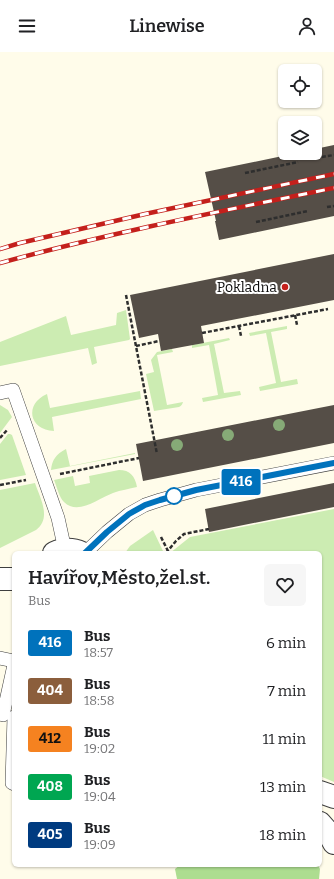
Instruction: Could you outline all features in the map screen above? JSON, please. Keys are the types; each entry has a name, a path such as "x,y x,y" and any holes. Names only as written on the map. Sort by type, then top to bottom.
{"street":[{"path":"0,579 12,579"},
{"path":"322,793 334,797"},
{"path":"322,825 334,843"}],"lane":[{"path":"0,393 13,390 71,551"},
{"path":"73,551 107,532 129,514 145,505 160,500 196,490 334,464"},
{"path":"0,658 12,661"},
{"path":"12,682 8,716 12,770"},
{"path":"0,778 12,783"}],"path":[{"path":"322,157 334,155"},
{"path":"245,173 298,162"},
{"path":"327,207 334,206"},
{"path":"256,222 308,211"},
{"path":"126,294 157,454"},
{"path":"202,333 328,309"},
{"path":"295,315 297,325"},
{"path":"239,326 241,336"},
{"path":"136,346 159,341"},
{"path":"58,474 139,458"},
{"path":"0,485 26,480"},
{"path":"168,551 184,534 209,529"},
{"path":"161,537 167,551"}],"green space":[{"path":"126,310 130,339 94,347 97,363 92,365 88,348 0,366 0,342 66,316 71,335 116,325 117,313"},
{"path":"287,326 287,329 271,332 281,382 297,379 298,384 260,391 259,387 276,383 266,333 250,336 249,333"},
{"path":"229,338 230,340 214,344 224,393 240,391 241,395 203,402 202,398 218,395 209,345 192,348 192,345"},
{"path":"172,349 173,352 157,355 167,405 183,402 179,407 154,411 146,374 154,372 151,360 157,352"},
{"path":"140,391 141,399 52,417 54,431 46,430 39,426 32,416 35,404 40,398 47,394 50,408"},
{"path":"0,405 8,410 12,417 0,433"},
{"path":"8,434 12,435 26,475 0,480 0,444"},
{"path":"66,449 70,466 135,454 51,470 52,463 55,458"},
{"path":"119,470 129,472 135,480 137,487 113,493 82,507 70,506 64,502 59,495 54,480 73,476 75,486 90,483 89,476"},
{"path":"35,483 42,501 44,514 41,525 36,530 0,548 0,490"},
{"path":"334,509 334,782 322,777 322,551 172,551 190,537"},
{"path":"153,530 163,551 126,551 130,546"},
{"path":"178,867 319,867 320,869 319,879 177,879 175,869"}],"building":[{"path":"334,145 334,216 219,240 205,172 278,157 278,160 322,160 322,148"},
{"path":"334,254 334,300 201,326 204,343 161,351 158,334 139,338 130,295"},
{"path":"334,405 334,443 143,481 136,444"},
{"path":"334,483 334,507 209,532 205,509"}],"railway":[{"path":"0,249 145,214 334,174"},
{"path":"0,263 124,232 334,188"}],"bus line":[{"name":"416","path":"87,551 129,514 145,505 196,490 334,463"}],"place":[{"name":"Pokladna","path":"285,287"}]}
